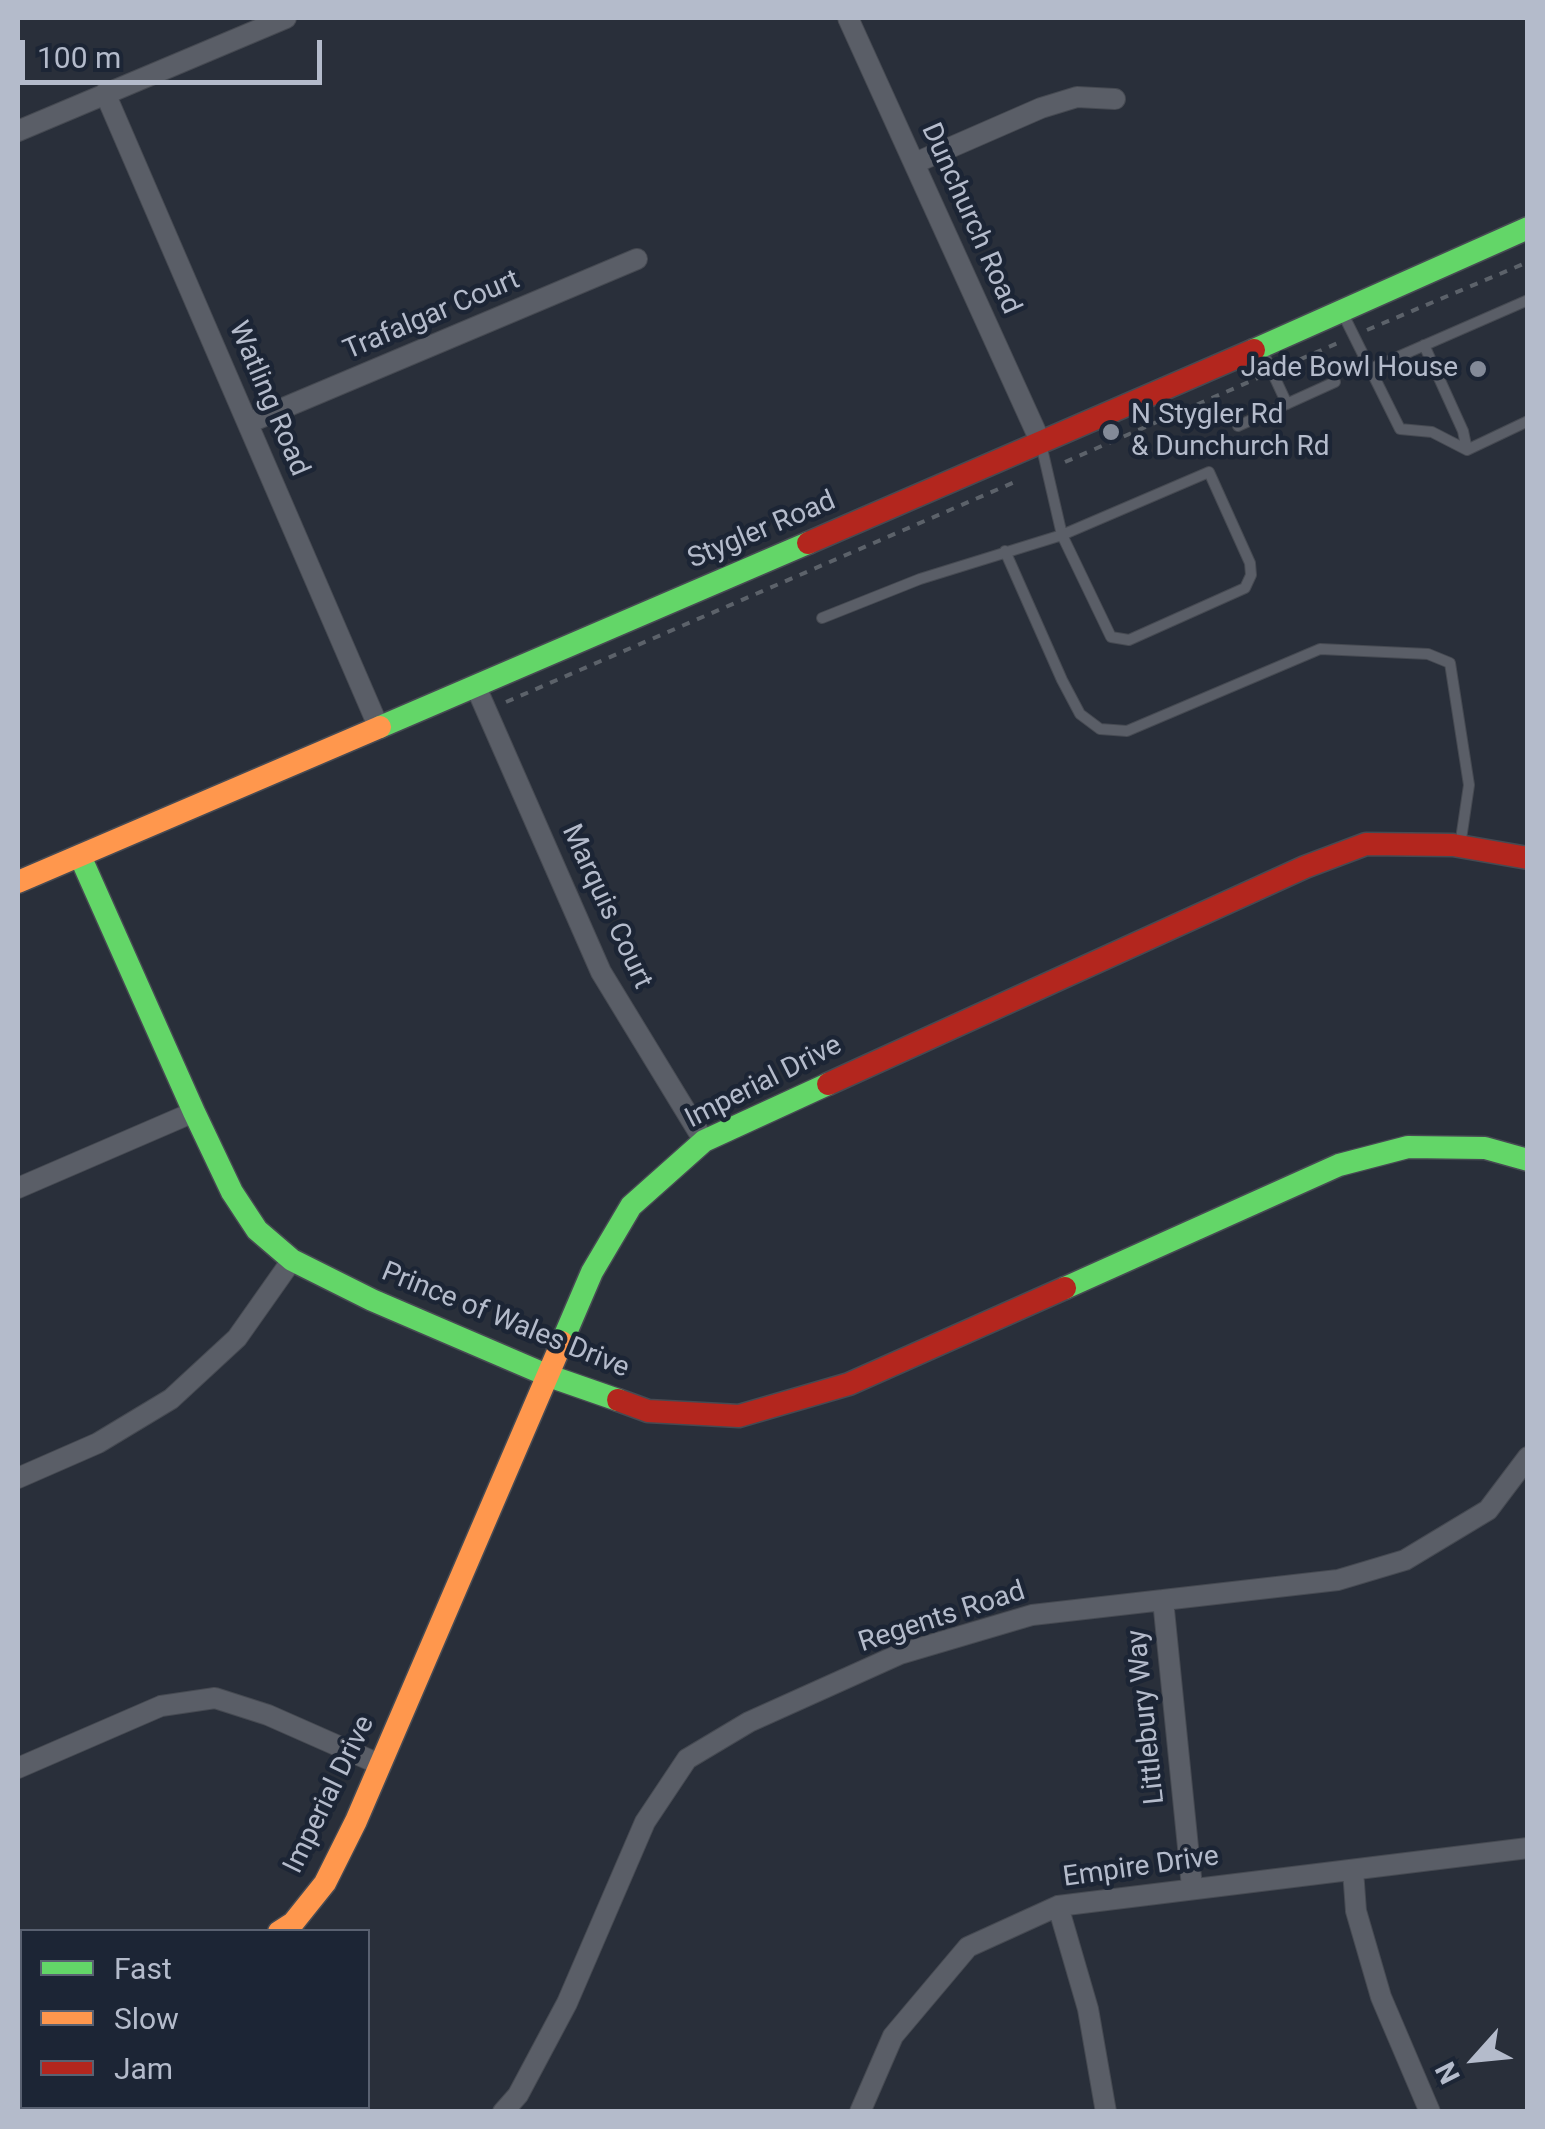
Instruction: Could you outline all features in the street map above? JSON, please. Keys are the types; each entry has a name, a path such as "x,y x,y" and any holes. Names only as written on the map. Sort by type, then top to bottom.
{"street":[{"path":"230,18 239,38"},
{"path":"18,130 286,18"},
{"name":"Dunchurch Road","path":"848,18 1041,443"},
{"name":"Watling Road","path":"104,93 379,728"},
{"path":"914,163 1041,108 1077,97 1114,99"},
{"name":"Stygler Road","path":"18,882 1041,443 1528,228"},
{"name":"Trafalgar Court","path":"248,423 637,259"},
{"name":"Marquis Court","path":"476,687 601,972 704,1141"},
{"name":"Imperial Drive","path":"283,1929 325,1883 356,1822 592,1272 631,1206 704,1141 1304,866 1366,844 1460,846 1528,858"},
{"name":"Prince of Wales Drive","path":"80,856 194,1112 232,1192 257,1230 292,1260 372,1300 549,1376 648,1411 739,1416 849,1384 1339,1165 1408,1147 1485,1148 1528,1160"},
{"path":"18,1188 194,1112"},
{"path":"18,1478 98,1443 171,1400 236,1338 292,1260"},
{"name":"Regents Road","path":"503,2112 518,2096 567,2003 645,1822 688,1759 750,1722 900,1654 1032,1615 1338,1580 1405,1560 1488,1510 1528,1457"},
{"name":"Littlebury Way","path":"1163,1600 1192,1888"},
{"path":"18,1768 160,1706 215,1698 268,1716 379,1764"},
{"name":"Empire Drive","path":"860,2112 892,2036 968,1947 1058,1906 1528,1848"},
{"path":"1354,1870 1356,1911 1381,1997 1430,2112"},
{"path":"1058,1906 1088,2009 1106,2112"}],"lane":[{"path":"1370,368 1528,300"},
{"path":"1341,311 1400,428 1432,432 1467,450"},
{"path":"1424,345 1463,431 1467,450"},
{"path":"1261,347 1286,404"},
{"path":"1238,426 1335,382"},
{"path":"1467,450 1528,422"},
{"path":"822,618 920,579 1062,536 1209,472 1250,562 1251,575 1245,588 1129,640 1107,632 1062,536 1041,443"},
{"path":"1004,551 1080,714 1100,730 1126,731 1320,649 1428,654 1450,663 1470,785 1460,846"}],"path":[{"path":"1366,330 1528,262"},
{"path":"1065,462 1346,340"},
{"path":"507,708 504,702 1022,478"}],"traffic: fast":[{"path":"1254,350 1528,228"},
{"path":"380,727 808,543"},
{"path":"80,856 194,1112 232,1192 257,1230 292,1260 372,1300 549,1376 618,1400"},
{"path":"562,1342 592,1272 631,1206 704,1141 828,1084"},
{"path":"1065,1288 1339,1165 1408,1147 1485,1148 1528,1160"}],"traffic: slow":[{"path":"18,882 380,727"},
{"path":"284,1929 325,1883 356,1821 562,1342"}],"traffic: jam":[{"path":"808,543 1254,350"},
{"path":"828,1084 1305,867 1366,844 1453,845 1528,858"},
{"path":"618,1400 648,1411 739,1416 849,1384 1065,1288"}],"place":[{"name":"Jade Bowl House","path":"1478,369"},
{"name":"N Stygler Rd & Dunchurch Rd","path":"1111,432"}]}
